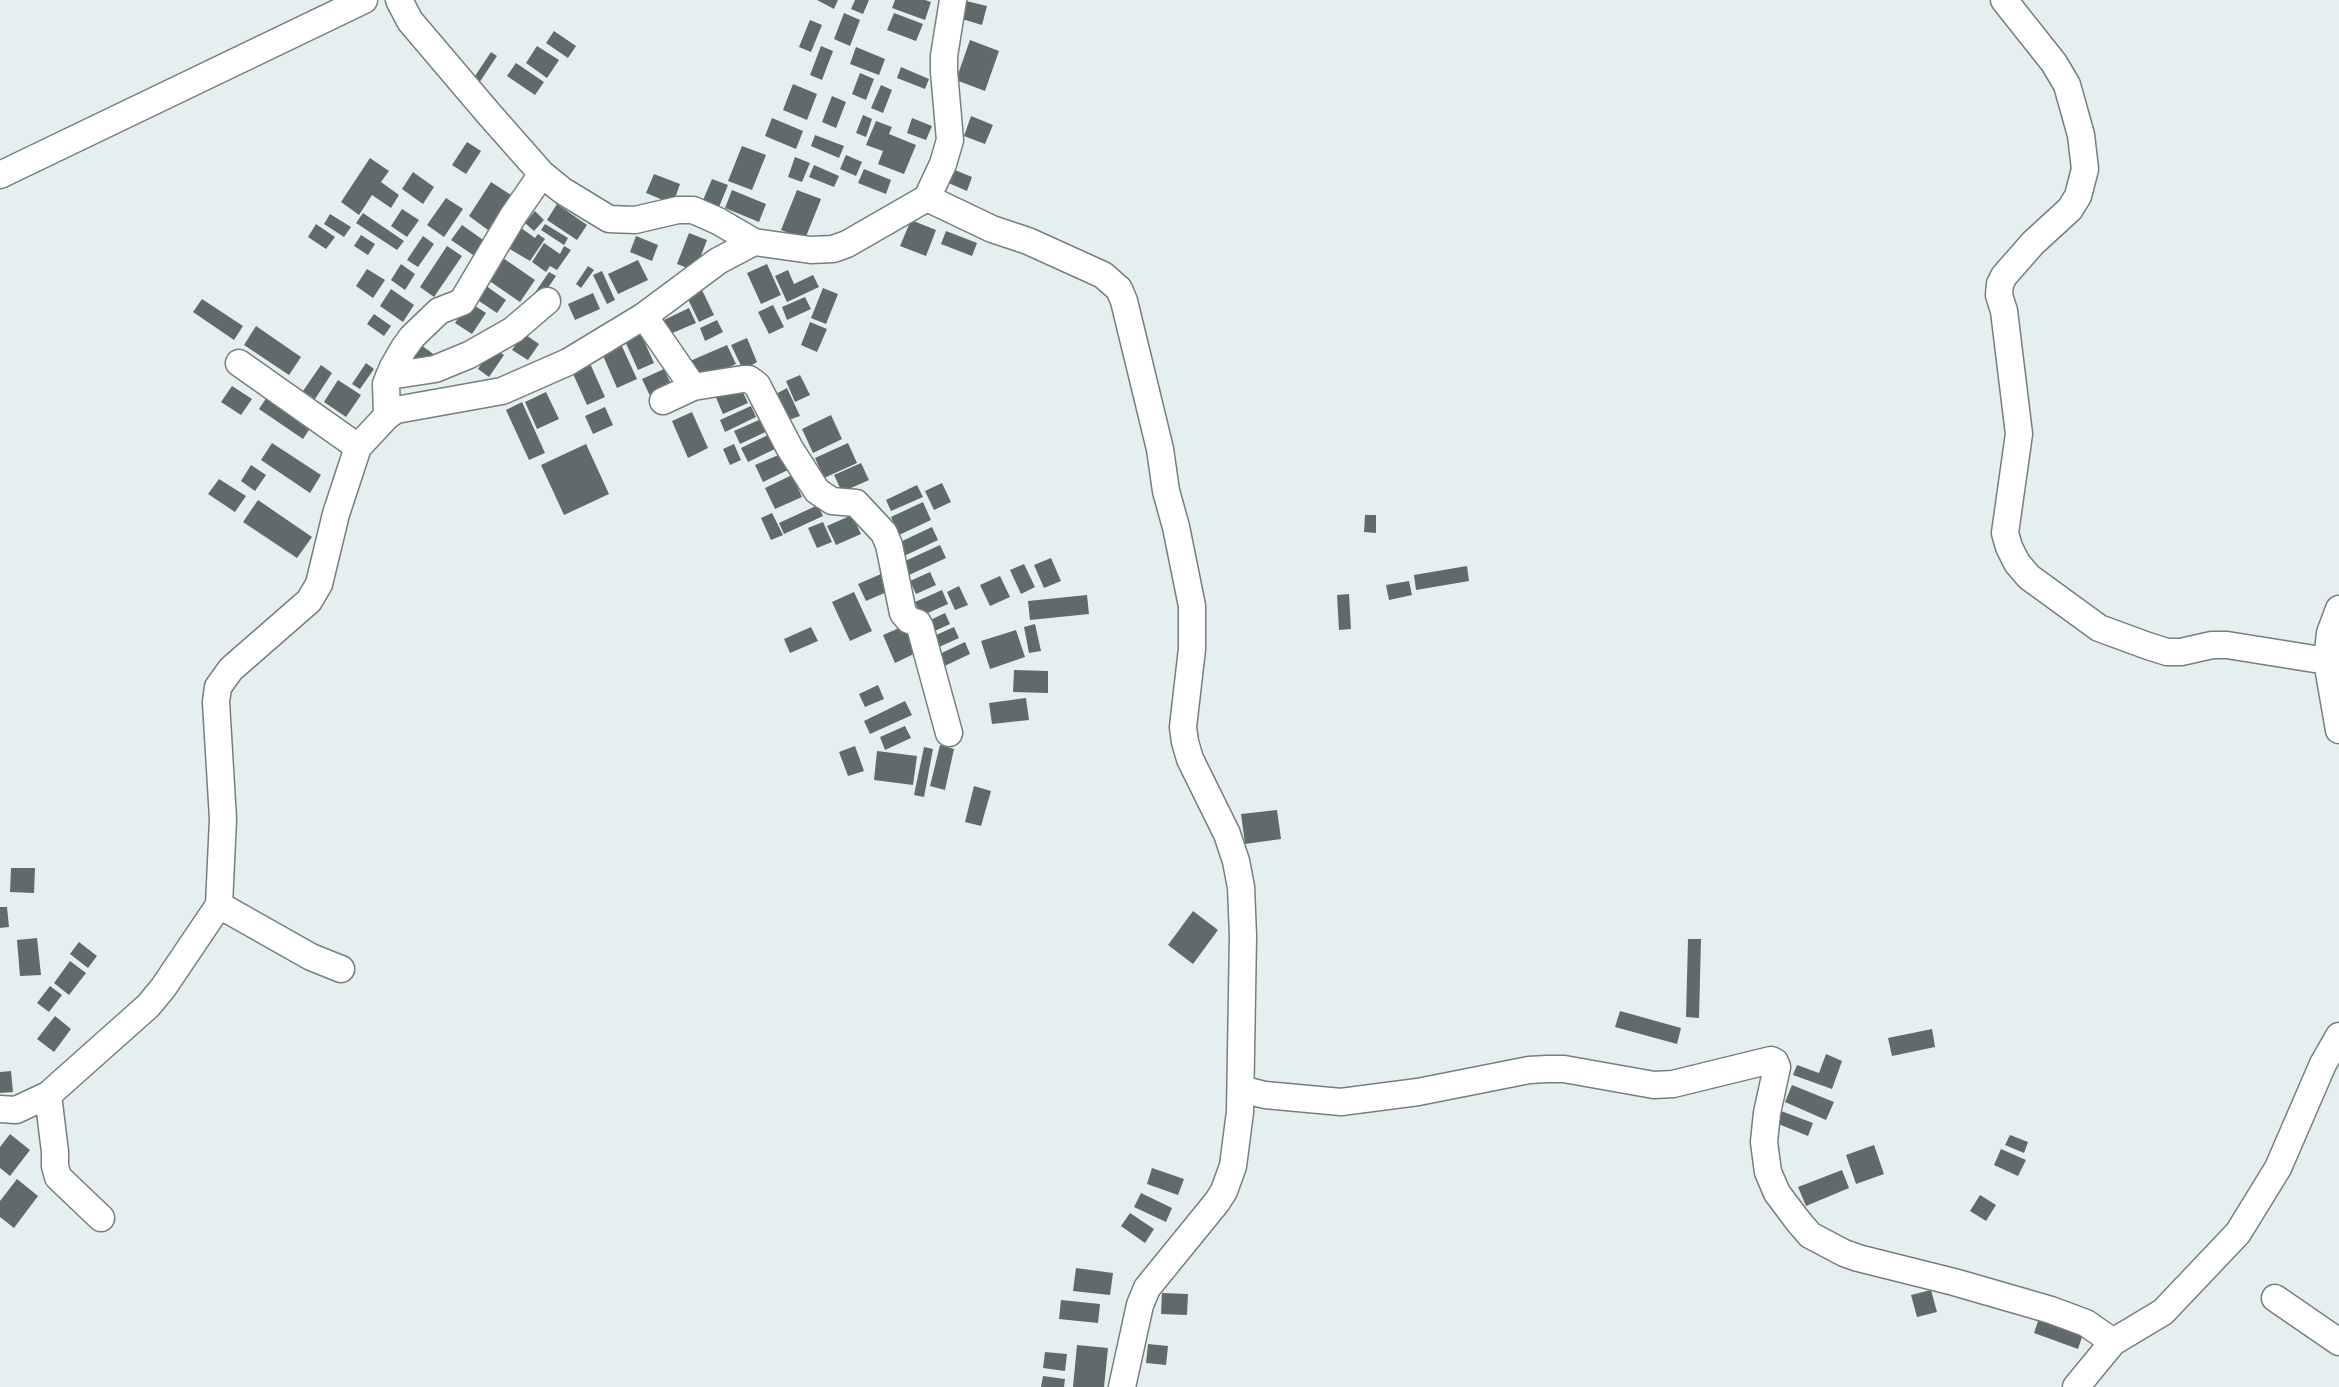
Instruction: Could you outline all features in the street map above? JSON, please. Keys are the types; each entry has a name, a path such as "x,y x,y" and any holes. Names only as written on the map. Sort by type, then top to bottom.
{"street":[{"path":"0,175 364,0"},
{"path":"404,10 542,174 563,191 609,219 635,220 685,209 718,221 754,242 811,250 833,249 847,244 927,198 950,140 944,72 953,0"},
{"path":"2004,0 2054,63 2067,85 2081,135 2085,169 2078,196 2070,209 2033,243 2000,284 2019,434 2005,533 2009,547 2029,577 2099,628 2148,646 2167,652 2181,652 2227,645 2327,661"},
{"path":"387,416 386,384 404,348 439,311 462,302 542,174"},
{"path":"927,198 1103,275 1119,289 1160,449 1166,491 1192,606 1192,649 1183,727 1185,742 1190,759 1227,834 1241,887 1241,1089 1233,1166 1217,1202 1147,1288 1140,1305 1122,1387"},
{"path":"0,1109 16,1110 48,1095 148,1006 219,905 223,819 216,702 218,687 231,669 309,601 319,584 336,514 358,447 387,416 402,408 510,388 568,362 644,316 718,261 754,242"},
{"path":"389,376 435,369 469,355 513,330 547,301"},
{"path":"644,316 693,387"},
{"path":"239,363 358,447"},
{"path":"663,401 693,387 743,379 753,382 763,394 789,447 817,491 832,501 856,503 884,533 903,613 920,627 949,733"},
{"path":"2339,609 2330,633 2327,661 2339,730"},
{"path":"219,905 311,957 341,969"},
{"path":"2076,1387 2113,1342 2163,1312 2238,1233 2278,1168 2323,1064 2339,1036"},
{"path":"1241,1089 1265,1095 1341,1102 1547,1069 1564,1069 1654,1085 1673,1084 1771,1060 1777,1067 1764,1142 1768,1172 1777,1193 1810,1235 1858,1258 2051,1310 2086,1323 2113,1342"},
{"path":"48,1095 58,1177 101,1218"},
{"path":"2275,1298 2339,1342"}],"building":[{"path":"817,0 838,0 834,9"},
{"path":"855,0 869,0 863,14 851,9"},
{"path":"895,0 931,2 925,20 892,8"},
{"path":"966,1 987,6 982,25 962,19"},
{"path":"844,13 860,20 850,46 834,39"},
{"path":"894,13 923,24 916,41 887,30"},
{"path":"810,20 822,25 811,52 799,47"},
{"path":"554,31 576,46 568,58 546,43"},
{"path":"970,40 999,51 985,91 956,80"},
{"path":"537,46 559,60 547,78 526,63"},
{"path":"821,46 833,51 822,80 810,75"},
{"path":"856,47 885,59 879,75 850,64"},
{"path":"491,52 497,56 479,83 473,79"},
{"path":"516,63 544,82 535,95 507,76"},
{"path":"901,67 929,79 925,89 897,78"},
{"path":"860,73 874,79 866,100 852,94"},
{"path":"793,84 817,94 807,120 783,110"},
{"path":"881,85 892,90 883,113 871,108"},
{"path":"832,96 846,102 836,128 822,122"},
{"path":"863,115 872,119 866,137 856,133"},
{"path":"971,116 993,125 985,144 964,136"},
{"path":"772,118 803,131 796,149 765,136"},
{"path":"912,118 932,126 926,140 907,133"},
{"path":"876,121 892,127 889,134 916,145 904,174 878,164 883,151 866,145"},
{"path":"815,135 844,146 839,158 811,146"},
{"path":"467,142 481,151 466,174 452,165"},
{"path":"742,146 766,155 752,190 728,181"},
{"path":"846,155 862,162 856,176 840,169"},
{"path":"795,157 810,163 802,182 788,177"},
{"path":"370,158 389,171 381,182 399,195 391,208 372,195 359,215 341,202"},
{"path":"814,165 839,176 834,187 809,177"},
{"path":"950,168 972,177 967,191 944,181"},
{"path":"864,169 891,180 886,194 858,183"},
{"path":"413,172 434,187 423,204 402,189"},
{"path":"654,174 680,184 673,204 646,193"},
{"path":"712,179 728,185 717,212 701,205"},
{"path":"491,182 511,195 488,230 469,216"},
{"path":"732,190 766,204 759,222 725,208"},
{"path":"797,190 821,199 805,239 781,230"},
{"path":"446,198 463,209 444,237 427,225"},
{"path":"557,204 587,225 577,240 547,220"},
{"path":"402,209 419,220 407,237 391,226"},
{"path":"535,211 544,220 534,231 525,223"},
{"path":"363,213 404,241 397,250 356,223"},
{"path":"330,214 351,227 344,237 324,224"},
{"path":"911,220 936,230 926,256 900,246"},
{"path":"316,224 335,237 326,249 308,237"},
{"path":"545,224 568,238 564,245 541,230"},
{"path":"462,225 486,242 476,257 451,240"},
{"path":"517,225 535,238 538,234 545,239 530,261 503,245"},
{"path":"946,231 977,243 972,256 941,244"},
{"path":"689,233 707,240 695,271 677,264"},
{"path":"361,235 375,244 368,255 354,246"},
{"path":"423,236 434,244 418,267 407,260"},
{"path":"636,236 658,245 652,261 630,252"},
{"path":"544,243 560,254 564,246 571,250 557,270 550,266 546,272 532,262"},
{"path":"447,246 462,256 434,297 420,287"},
{"path":"503,258 535,280 520,302 488,280"},
{"path":"638,260 648,280 618,294 608,274"},
{"path":"401,264 415,274 405,290 391,280"},
{"path":"767,264 781,295 761,304 747,273"},
{"path":"588,266 594,270 581,288 576,284"},
{"path":"367,269 385,280 373,298 356,286"},
{"path":"788,270 794,284 813,275 819,287 787,302 775,276"},
{"path":"602,271 615,300 607,304 593,275"},
{"path":"549,272 556,276 541,298 534,294"},
{"path":"482,283 506,300 497,313 473,297"},
{"path":"823,288 838,294 826,324 811,318"},
{"path":"391,289 414,305 403,322 380,306"},
{"path":"702,290 714,315 699,322 687,297"},
{"path":"593,293 600,309 575,320 568,304"},
{"path":"805,297 811,309 787,320 782,307"},
{"path":"202,299 243,326 234,340 193,312"},
{"path":"469,302 486,313 472,334 455,323"},
{"path":"773,305 784,327 769,334 758,312"},
{"path":"689,308 696,323 670,334 664,320"},
{"path":"374,314 391,326 384,336 367,324"},
{"path":"717,320 723,332 705,341 700,328"},
{"path":"810,322 827,329 817,352 801,345"},
{"path":"256,326 301,357 289,375 244,345"},
{"path":"640,332 654,363 638,370 624,339"},
{"path":"523,333 539,344 528,360 512,350"},
{"path":"747,338 757,362 743,370 731,345"},
{"path":"417,342 436,356 427,370 407,357"},
{"path":"620,342 637,379 617,388 601,351"},
{"path":"727,345 736,364 699,381 690,361"},
{"path":"492,347 504,355 489,377 478,369"},
{"path":"588,359 605,397 587,405 570,367"},
{"path":"366,363 374,369 360,389 352,384"},
{"path":"321,365 332,373 315,399 303,391"},
{"path":"664,369 673,388 651,398 642,379"},
{"path":"800,375 810,395 795,402 786,381"},
{"path":"338,380 361,395 346,417 324,402"},
{"path":"738,382 748,403 723,414 714,393"},
{"path":"232,386 252,399 241,415 221,402"},
{"path":"787,388 800,416 786,421 774,395"},
{"path":"546,392 559,419 537,429 525,402"},
{"path":"269,394 313,424 303,439 259,409"},
{"path":"522,402 545,453 529,460 506,410"},
{"path":"751,406 756,417 725,432 720,420"},
{"path":"605,407 613,425 593,434 585,416"},
{"path":"692,412 708,448 688,458 672,421"},
{"path":"831,415 842,439 813,453 802,429"},
{"path":"768,416 774,428 740,444 734,431"},
{"path":"772,433 779,447 748,462 741,448"},
{"path":"272,443 321,475 310,493 261,460"},
{"path":"848,443 857,463 824,478 815,458"},
{"path":"586,444 609,494 564,515 541,465"},
{"path":"734,444 741,460 730,465 723,449"},
{"path":"783,453 790,469 763,482 755,465"},
{"path":"861,463 869,480 842,492 834,475"},
{"path":"251,465 266,475 255,491 241,481"},
{"path":"792,475 802,497 775,509 765,488"},
{"path":"219,479 246,496 235,512 208,494"},
{"path":"942,483 951,502 934,510 925,491"},
{"path":"917,485 923,497 891,511 886,500"},
{"path":"258,500 312,537 297,558 243,522"},
{"path":"923,502 931,520 899,535 891,517"},
{"path":"818,505 823,516 784,534 779,523"},
{"path":"772,513 783,535 771,540 761,518"},
{"path":"852,515 861,534 836,545 827,526"},
{"path":"1365,515 1376,515 1376,533 1364,532"},
{"path":"823,522 832,542 817,548 808,528"},
{"path":"932,527 938,540 904,556 898,543"},
{"path":"940,545 946,558 909,575 903,562"},
{"path":"1051,558 1061,581 1044,588 1034,565"},
{"path":"1024,564 1035,587 1021,594 1010,570"},
{"path":"1467,566 1469,581 1416,590 1414,575"},
{"path":"930,572 936,585 916,594 910,581"},
{"path":"881,574 889,591 866,601 858,584"},
{"path":"1000,576 1010,597 990,606 980,585"},
{"path":"1409,581 1412,595 1389,600 1386,585"},
{"path":"959,586 968,605 955,610 947,592"},
{"path":"942,590 948,604 921,616 915,602"},
{"path":"854,592 872,631 850,641 832,602"},
{"path":"1349,594 1351,629 1339,630 1337,595"},
{"path":"1087,595 1089,614 1030,620 1028,601"},
{"path":"945,613 950,624 926,635 922,624"},
{"path":"1035,624 1041,651 1029,653 1024,627"},
{"path":"906,625 918,652 895,663 883,635"},
{"path":"811,627 818,641 790,653 784,639"},
{"path":"954,627 959,638 930,651 925,640"},
{"path":"1016,630 1025,657 990,669 981,641"},
{"path":"965,642 970,654 936,670 931,658"},
{"path":"1014,670 1048,671 1048,693 1013,692"},
{"path":"878,685 884,699 865,707 859,694"},
{"path":"1026,698 1029,720 992,724 989,703"},
{"path":"905,701 912,715 870,734 864,721"},
{"path":"905,726 911,738 885,750 880,737"},
{"path":"940,745 954,749 945,790 930,786"},
{"path":"855,746 864,771 848,776 839,752"},
{"path":"924,747 933,749 924,797 914,795"},
{"path":"877,751 917,756 913,785 874,780"},
{"path":"974,786 991,791 981,826 965,822"},
{"path":"1277,810 1281,839 1245,844 1241,814"},
{"path":"11,868 35,868 34,893 10,892"},
{"path":"0,907 7,907 9,927 0,928"},
{"path":"1193,911 1218,930 1193,964 1168,945"},
{"path":"37,938 41,975 20,976 17,940"},
{"path":"1688,939 1701,939 1699,1018 1686,1017"},
{"path":"79,942 97,956 88,968 70,954"},
{"path":"70,961 86,973 69,995 54,983"},
{"path":"50,986 62,995 49,1012 37,1003"},
{"path":"1620,1011 1681,1028 1677,1044 1615,1027"},
{"path":"55,1016 71,1029 54,1052 37,1039"},
{"path":"1932,1029 1935,1047 1892,1056 1888,1038"},
{"path":"1826,1054 1842,1061 1832,1089 1793,1075 1797,1065 1819,1073"},
{"path":"11,1071 13,1092 0,1093 0,1072"},
{"path":"1792,1085 1834,1102 1826,1120 1785,1102"},
{"path":"1781,1111 1813,1123 1808,1136 1776,1123"},
{"path":"10,1134 30,1150 10,1176 0,1168 0,1147"},
{"path":"2010,1135 2028,1142 2024,1153 2005,1145"},
{"path":"1874,1145 1884,1174 1856,1184 1846,1155"},
{"path":"2001,1149 2026,1160 2018,1176 1994,1165"},
{"path":"1152,1168 1184,1179 1178,1195 1147,1184"},
{"path":"1842,1170 1849,1188 1806,1206 1798,1187"},
{"path":"17,1179 38,1196 14,1228 0,1217 0,1201"},
{"path":"1141,1193 1172,1208 1166,1222 1134,1207"},
{"path":"1980,1195 1996,1205 1986,1221 1970,1211"},
{"path":"1130,1213 1154,1229 1145,1243 1121,1226"},
{"path":"1076,1268 1113,1273 1110,1295 1073,1291"},
{"path":"1931,1290 1937,1312 1917,1317 1911,1295"},
{"path":"1162,1293 1188,1294 1187,1315 1161,1314"},
{"path":"1061,1300 1100,1304 1098,1323 1059,1319"},
{"path":"2039,1318 2083,1334 2078,1349 2034,1333"},
{"path":"1148,1344 1168,1346 1166,1365 1146,1363"},
{"path":"1077,1345 1108,1348 1104,1387 1073,1387"},
{"path":"1045,1352 1067,1354 1065,1371 1043,1368"},
{"path":"1043,1376 1065,1379 1064,1387 1041,1387"}]}
